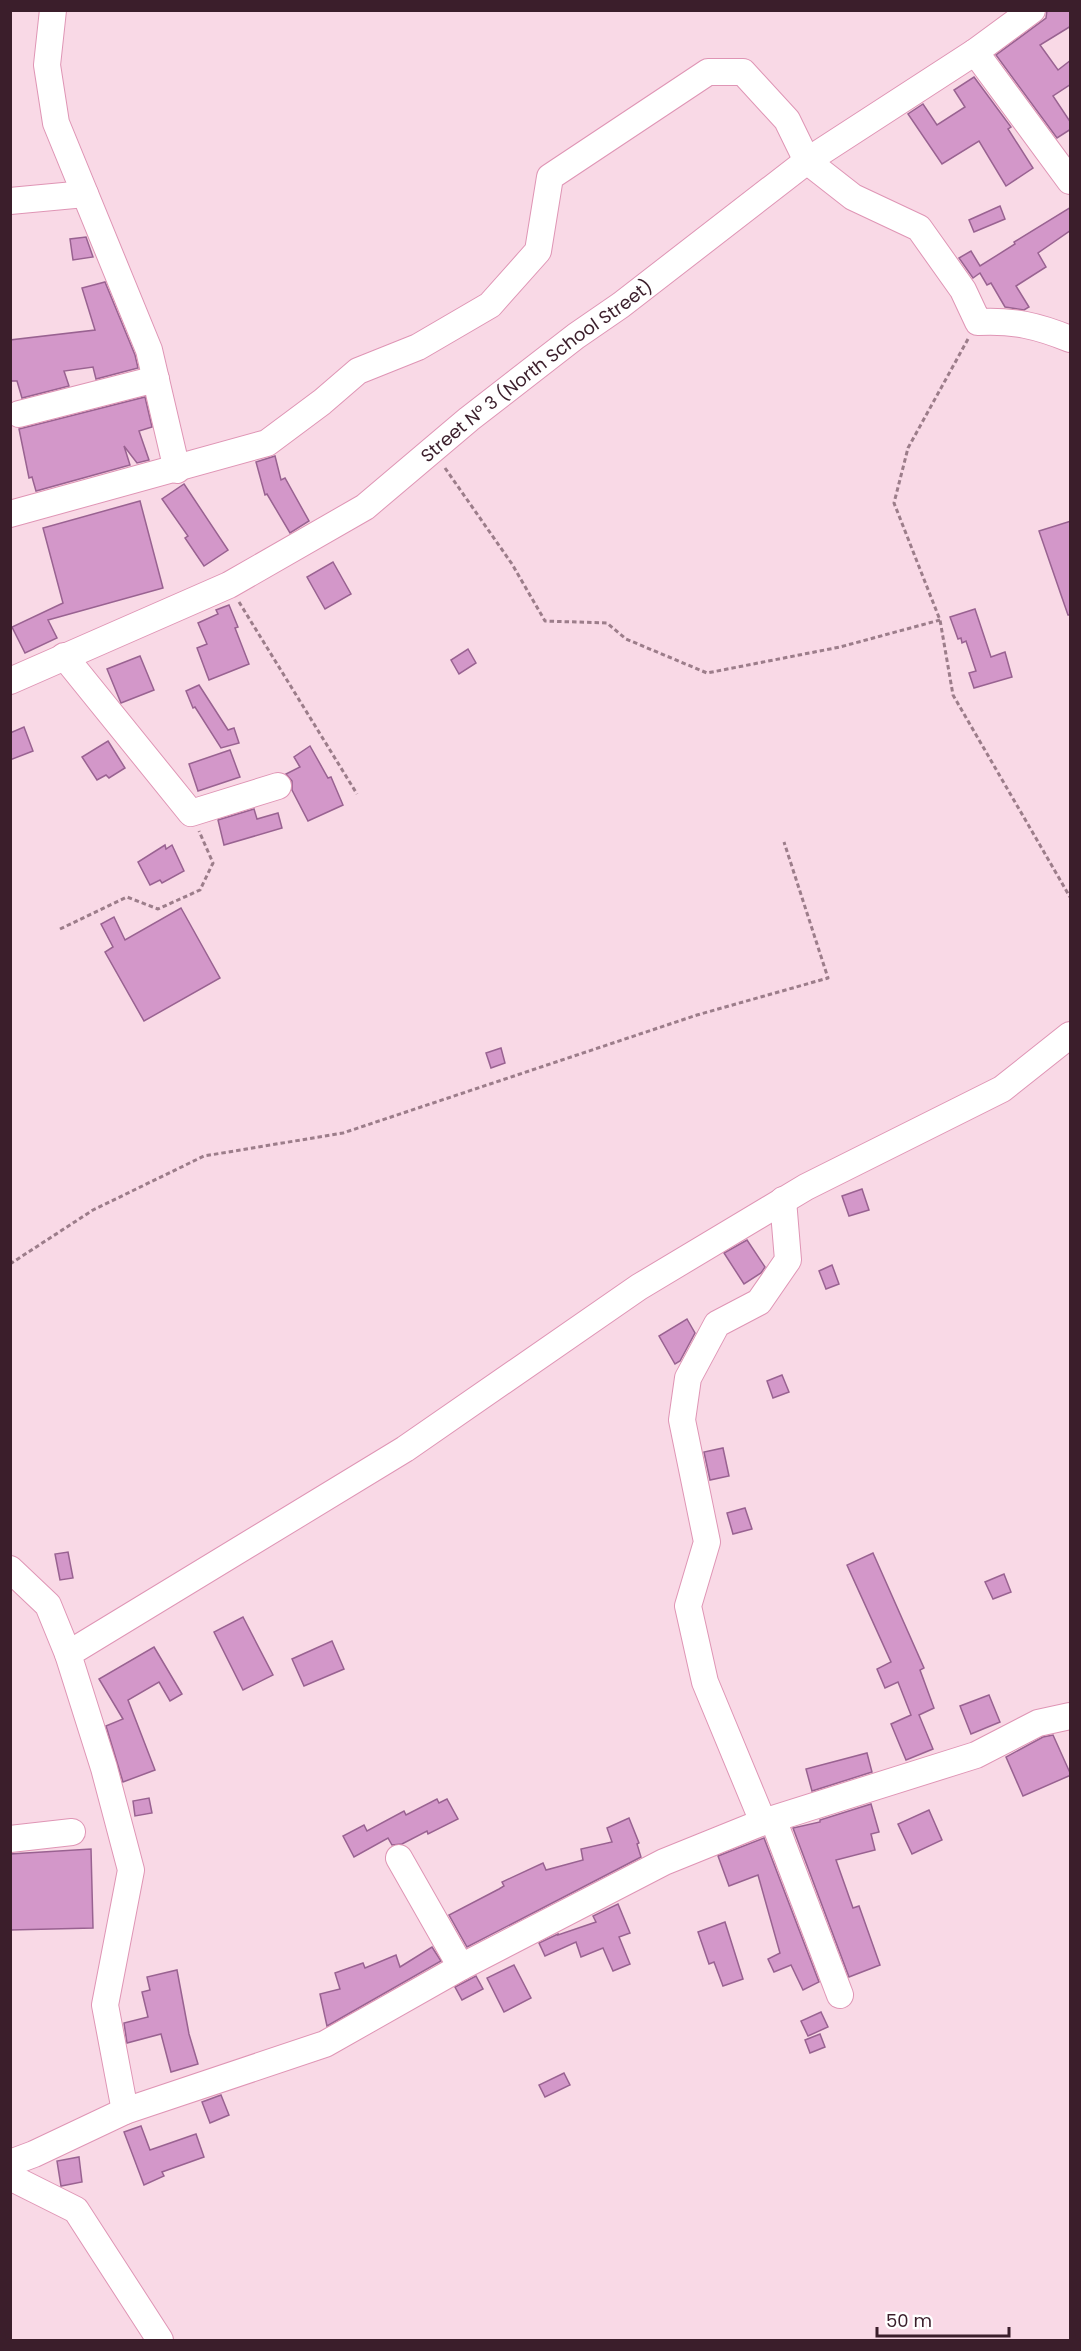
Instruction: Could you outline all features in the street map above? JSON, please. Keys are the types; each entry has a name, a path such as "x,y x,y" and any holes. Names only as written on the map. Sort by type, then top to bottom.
{"street":[{"path":"53,10 47,65 56,123 149,350 177,470"},
{"name":"Street N° 3 (North School Street)","path":"10,681 229,585 365,507 432,450 576,336 621,305 807,161 975,52 1032,10"},
{"path":"975,52 1071,181"},
{"path":"10,514 177,470 267,443 322,402 358,371 418,347 490,305 538,250 550,177 708,72 743,72 787,120 807,161 853,196 919,228 963,290 978,322 1006,321 1045,328 1071,339"},
{"path":"10,201 85,194"},
{"path":"19,414 156,379"},
{"path":"64,656 191,813 278,786"},
{"path":"68,1654 405,1449 639,1287 806,1187 1002,1089 1071,1035"},
{"path":"783,1200 788,1260 759,1302 717,1324 688,1378 682,1420 707,1542 688,1606 705,1682 768,1821 840,1995"},
{"path":"10,1569 48,1605 68,1654 104,1768 131,1870 105,2005 125,2111"},
{"path":"10,2163 125,2111 325,2044 461,1967 664,1862 768,1821 976,1755 1038,1723 1071,1716"},
{"path":"10,1839 72,1832"},
{"path":"399,1858 461,1967"},
{"path":"10,2177 76,2210 160,2340"}],"path":[{"path":"978,322 908,448 894,503 940,620 953,695 1071,897"},
{"path":"432,450 513,564 545,621 607,623 626,639 707,673 840,647 940,620"},
{"path":"229,585 357,794"},
{"path":"60,929 128,897 158,909 200,890 213,863 191,813"},
{"path":"10,1264 93,1210 204,1156 343,1133 697,1015 828,978 784,842"}],"building":[{"path":"1047,10 1071,10 1071,26 1040,45 1058,70 1071,60 1071,84 1053,96 1071,123 1071,129 1057,138 996,55 1046,18"},
{"path":"974,77 1011,127 1008,129 1033,168 1006,186 979,141 942,164 908,114 923,104 937,125 965,107 954,90"},
{"path":"1000,206 1005,219 974,232 969,220"},
{"path":"1071,207 1071,230 1038,253 1046,267 1016,286 1029,307 1024,310 1005,307 991,283 987,285 980,273 973,278 959,258 971,251 980,266"},
{"path":"86,237 93,257 73,260 70,239"},
{"path":"105,282 135,355 138,368 96,379 93,367 64,371 69,386 22,398 17,381 10,381 10,340 95,330 82,288"},
{"path":"145,397 152,427 139,431 149,460 137,463 124,446 130,465 36,491 32,477 29,478 19,429"},
{"path":"275,456 281,480 285,478 309,521 290,533 267,494 265,495 256,462"},
{"path":"184,484 228,550 204,566 185,538 188,536 162,499"},
{"path":"140,501 163,588 48,620 57,638 25,653 12,627 63,603 43,528"},
{"path":"1071,521 1071,615 1068,615 1039,531"},
{"path":"333,562 351,594 325,609 307,577"},
{"path":"229,605 249,664 209,680 197,648 207,644 198,623 218,614 216,610"},
{"path":"975,609 991,657 1005,652 1012,677 974,688 969,673 976,671 966,641 962,643 961,638 958,639 950,617"},
{"path":"468,649 476,663 459,674 451,660"},
{"path":"140,656 154,690 121,703 107,669"},
{"path":"199,685 228,730 234,728 239,743 221,748 195,707 193,708 186,691"},
{"path":"24,727 33,751 10,760 10,733"},
{"path":"108,741 125,768 109,778 106,775 97,780 82,757"},
{"path":"310,746 328,778 331,777 343,805 308,821 292,790 292,781 286,774 300,767 294,757"},
{"path":"230,750 240,777 198,791 189,764"},
{"path":"254,809 257,819 278,813 282,828 224,845 218,820"},
{"path":"165,845 166,849 172,845 184,871 162,883 160,880 150,885 138,862"},
{"path":"181,908 220,978 144,1021 105,952 113,947 101,924 114,917 125,940"},
{"path":"501,1048 505,1063 491,1068 486,1053"},
{"path":"862,1189 869,1210 849,1216 842,1196"},
{"path":"747,1240 765,1267 761,1273 744,1284 724,1253"},
{"path":"832,1265 839,1284 826,1289 819,1271"},
{"path":"687,1319 695,1333 680,1361 675,1364 659,1336"},
{"path":"782,1375 789,1392 773,1398 767,1381"},
{"path":"723,1448 729,1476 710,1480 704,1452"},
{"path":"745,1508 752,1529 733,1534 727,1513"},
{"path":"68,1552 73,1578 60,1580 55,1554"},
{"path":"873,1553 924,1668 920,1670 934,1708 919,1715 933,1749 906,1760 891,1724 911,1715 898,1682 885,1688 877,1669 891,1662 847,1565"},
{"path":"1004,1574 1011,1592 993,1599 985,1582"},
{"path":"243,1617 273,1675 243,1690 214,1632"},
{"path":"332,1641 344,1669 304,1686 292,1659"},
{"path":"154,1647 182,1694 170,1701 159,1682 128,1700 155,1770 123,1782 106,1726 123,1719 99,1679"},
{"path":"989,1695 1000,1722 971,1734 960,1706"},
{"path":"1053,1735 1071,1775 1023,1796 1006,1757 1043,1737"},
{"path":"867,1753 872,1772 812,1791 806,1769"},
{"path":"149,1798 152,1813 135,1816 133,1801"},
{"path":"437,1799 439,1803 447,1799 458,1819 402,1844 392,1845 388,1838 354,1857 343,1836 364,1825 367,1831 404,1811 406,1815"},
{"path":"871,1804 879,1832 871,1834 875,1850 836,1860 853,1908 859,1906 880,1965 849,1977 793,1828 820,1822 820,1820"},
{"path":"929,1810 942,1840 912,1854 898,1824"},
{"path":"629,1818 639,1843 637,1844 641,1857 467,1947 449,1915 504,1886 502,1882 543,1863 546,1870 583,1860 581,1849 612,1842 607,1828"},
{"path":"764,1838 819,1982 803,1990 791,1965 774,1972 768,1959 780,1953 758,1875 729,1886 718,1856"},
{"path":"91,1849 93,1928 10,1930 10,1854"},
{"path":"618,1904 630,1933 619,1937 630,1964 613,1971 603,1948 581,1957 576,1942 545,1956 539,1943 558,1934 596,1922 593,1916"},
{"path":"725,1922 743,1979 723,1986 714,1962 709,1964 698,1932"},
{"path":"432,1947 441,1961 327,2026 320,1994 340,1989 335,1973 363,1963 365,1968 396,1955 400,1967"},
{"path":"514,1965 531,1998 504,2012 487,1978"},
{"path":"177,1970 189,2034 198,2064 171,2072 161,2034 127,2043 124,2023 148,2017 142,1992 150,1990 147,1977"},
{"path":"476,1976 483,1989 462,2000 455,1987"},
{"path":"821,2012 828,2027 808,2036 801,2021"},
{"path":"820,2034 825,2047 810,2053 805,2040"},
{"path":"564,2073 570,2085 545,2097 539,2085"},
{"path":"221,2095 229,2115 210,2123 202,2102"},
{"path":"141,2126 150,2150 196,2134 204,2157 162,2172 164,2176 144,2185 124,2132"},
{"path":"79,2157 82,2182 61,2186 57,2161"}]}
